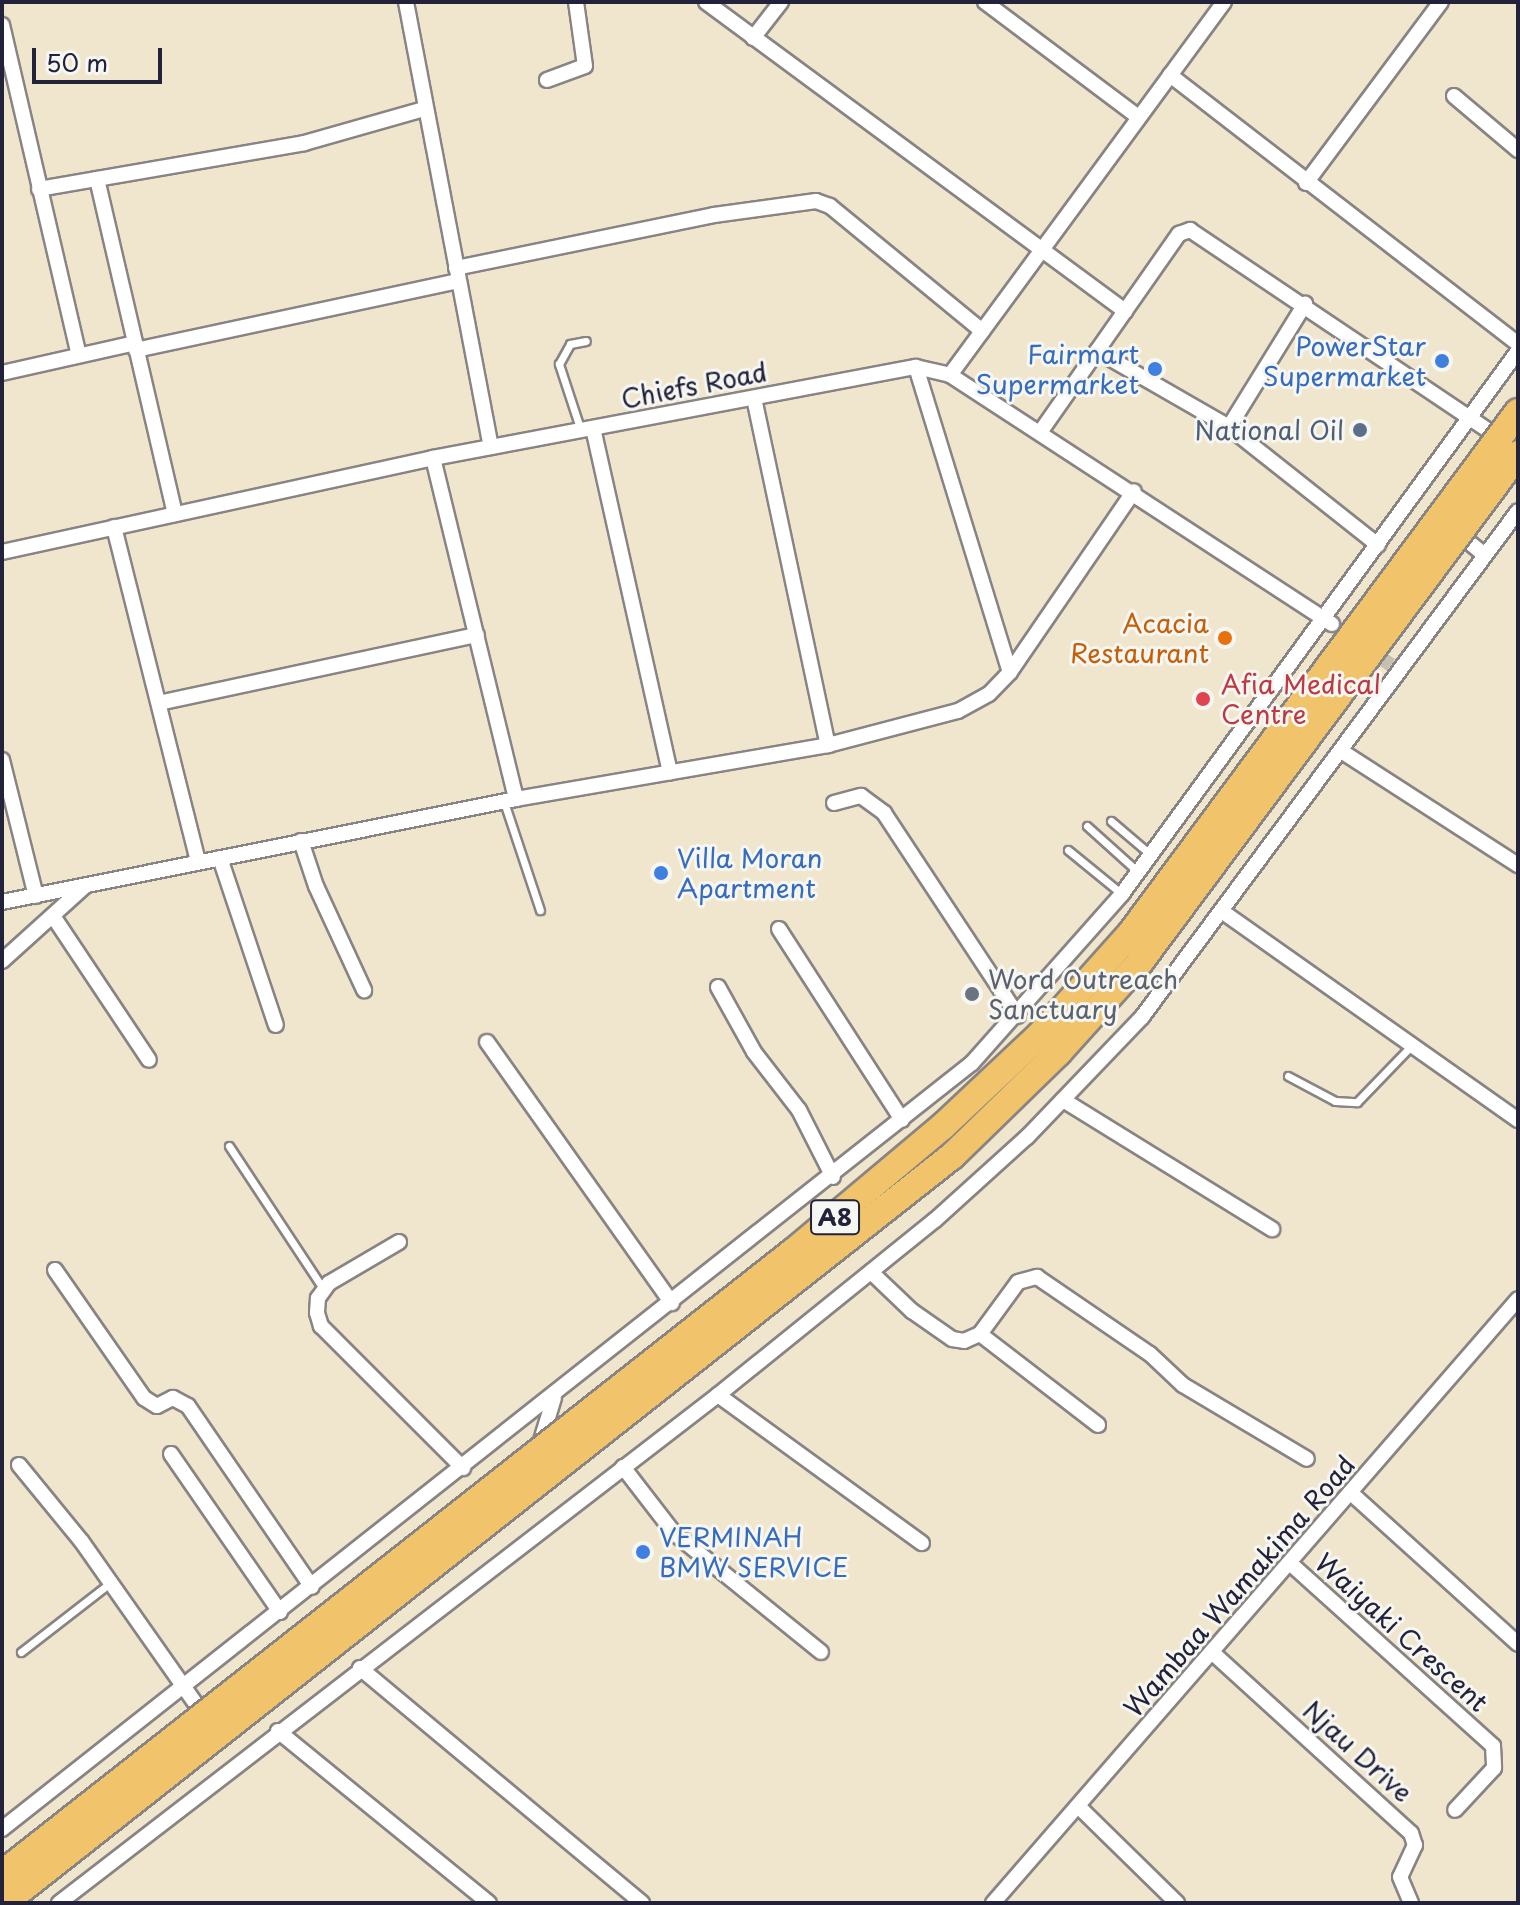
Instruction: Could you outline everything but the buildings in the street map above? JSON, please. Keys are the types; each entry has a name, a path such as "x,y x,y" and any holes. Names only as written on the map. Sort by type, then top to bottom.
{"highway":[{"name":"A8","path":"4,1903 952,1156 1058,1053 1140,962 1460,535 1509,446 1518,412"},
{"name":"A8","path":"2,1874 794,1251 943,1126 1039,1036 1178,872 1509,446"}],"street":[{"path":"406,2 491,447"},
{"path":"547,80 585,66 576,2"},
{"path":"706,2 1125,311"},
{"path":"753,38 781,2"},
{"path":"950,375 1224,2"},
{"path":"1306,183 1441,2"},
{"path":"992,4 1138,117"},
{"path":"2,25 79,355"},
{"path":"1170,75 1518,344"},
{"path":"1454,96 1518,150"},
{"path":"39,189 304,143 424,109"},
{"path":"97,179 175,514"},
{"path":"2,373 79,355 136,346 714,215 816,201 830,206 982,331"},
{"path":"1041,431 1179,234 1190,230 1305,304 1509,446"},
{"path":"1229,427 1305,304"},
{"path":"1097,351 1229,427 1378,545"},
{"path":"2,1829 554,1398 972,1063 1018,1016 1122,894 1328,621 1378,545 1518,351"},
{"path":"916,367 1010,672"},
{"name":"Chiefs Road","path":"2,552 433,458 916,367 950,375 1041,431 1328,621"},
{"path":"754,398 828,745"},
{"path":"587,430 670,772"},
{"path":"433,458 477,635 510,801"},
{"path":"2,902 510,801 828,745 958,711 989,694 1010,672 1134,491"},
{"path":"59,1903 278,1731 718,1395 947,1209 1063,1100 1142,1017 1341,751 1394,668 1518,511"},
{"path":"114,527 198,862"},
{"path":"1460,535 1485,555"},
{"path":"159,703 477,635"},
{"path":"1341,751 1518,865"},
{"path":"2,760 36,896"},
{"path":"834,803 861,796 884,813 1018,1016"},
{"path":"301,841 316,886 364,990"},
{"path":"220,858 276,1025"},
{"path":"2,961 55,919 86,885"},
{"path":"1223,912 1518,1120"},
{"path":"55,919 149,1060"},
{"path":"779,929 902,1120"},
{"path":"718,987 754,1052 799,1110 833,1177"},
{"path":"487,1042 672,1303"},
{"path":"1063,1100 1272,1229"},
{"path":"399,1242 324,1290 317,1313 321,1326 463,1468"},
{"path":"55,1270 144,1398 157,1406 173,1398 188,1406 312,1587"},
{"path":"871,1272 912,1311 952,1339 980,1334 1018,1282 1037,1277 1150,1354 1183,1385 1307,1459"},
{"name":"Wambaa Wamakima Road","path":"995,1903 1214,1654 1518,1299"},
{"path":"980,1334 1098,1425"},
{"path":"718,1395 922,1543"},
{"path":"538,1452 554,1398"},
{"path":"171,1454 280,1612"},
{"path":"19,1465 187,1687 203,1714"},
{"path":"623,1467 674,1533 821,1652"},
{"path":"1351,1493 1518,1644"},
{"name":"Waiyaki Crescent","path":"1291,1564 1493,1746 1494,1768 1455,1810"},
{"name":"Njau Drive","path":"1214,1654 1411,1833 1415,1845 1400,1877 1411,1903"},
{"path":"360,1668 642,1903"},
{"path":"278,1731 489,1903"},
{"path":"1078,1806 1177,1903"}],"lane":[{"path":"586,341 570,344 559,364 587,430"},
{"path":"510,801 540,910"},
{"path":"1111,821 1151,855"},
{"path":"1087,826 1138,872"},
{"path":"1068,850 1122,894"},
{"path":"1288,1076 1335,1101 1357,1102 1412,1045"},
{"path":"229,1146 324,1290"},
{"path":"21,1652 110,1583"}],"tunnel":[{"path":"1332,624 1391,665"}],"place":[{"name":"PowerStar Supermarket","path":"1442,361"},
{"name":"Fairmart Supermarket","path":"1155,369"},
{"name":"National Oil","path":"1360,430"},
{"name":"Acacia Restaurant","path":"1225,638"},
{"name":"Afia Medical Centre","path":"1203,699"},
{"name":"Villa Moran Apartment","path":"661,873"},
{"name":"Word Outreach Sanctuary","path":"972,994"},
{"name":"VERMINAH BMW SERVICE","path":"643,1552"}]}
